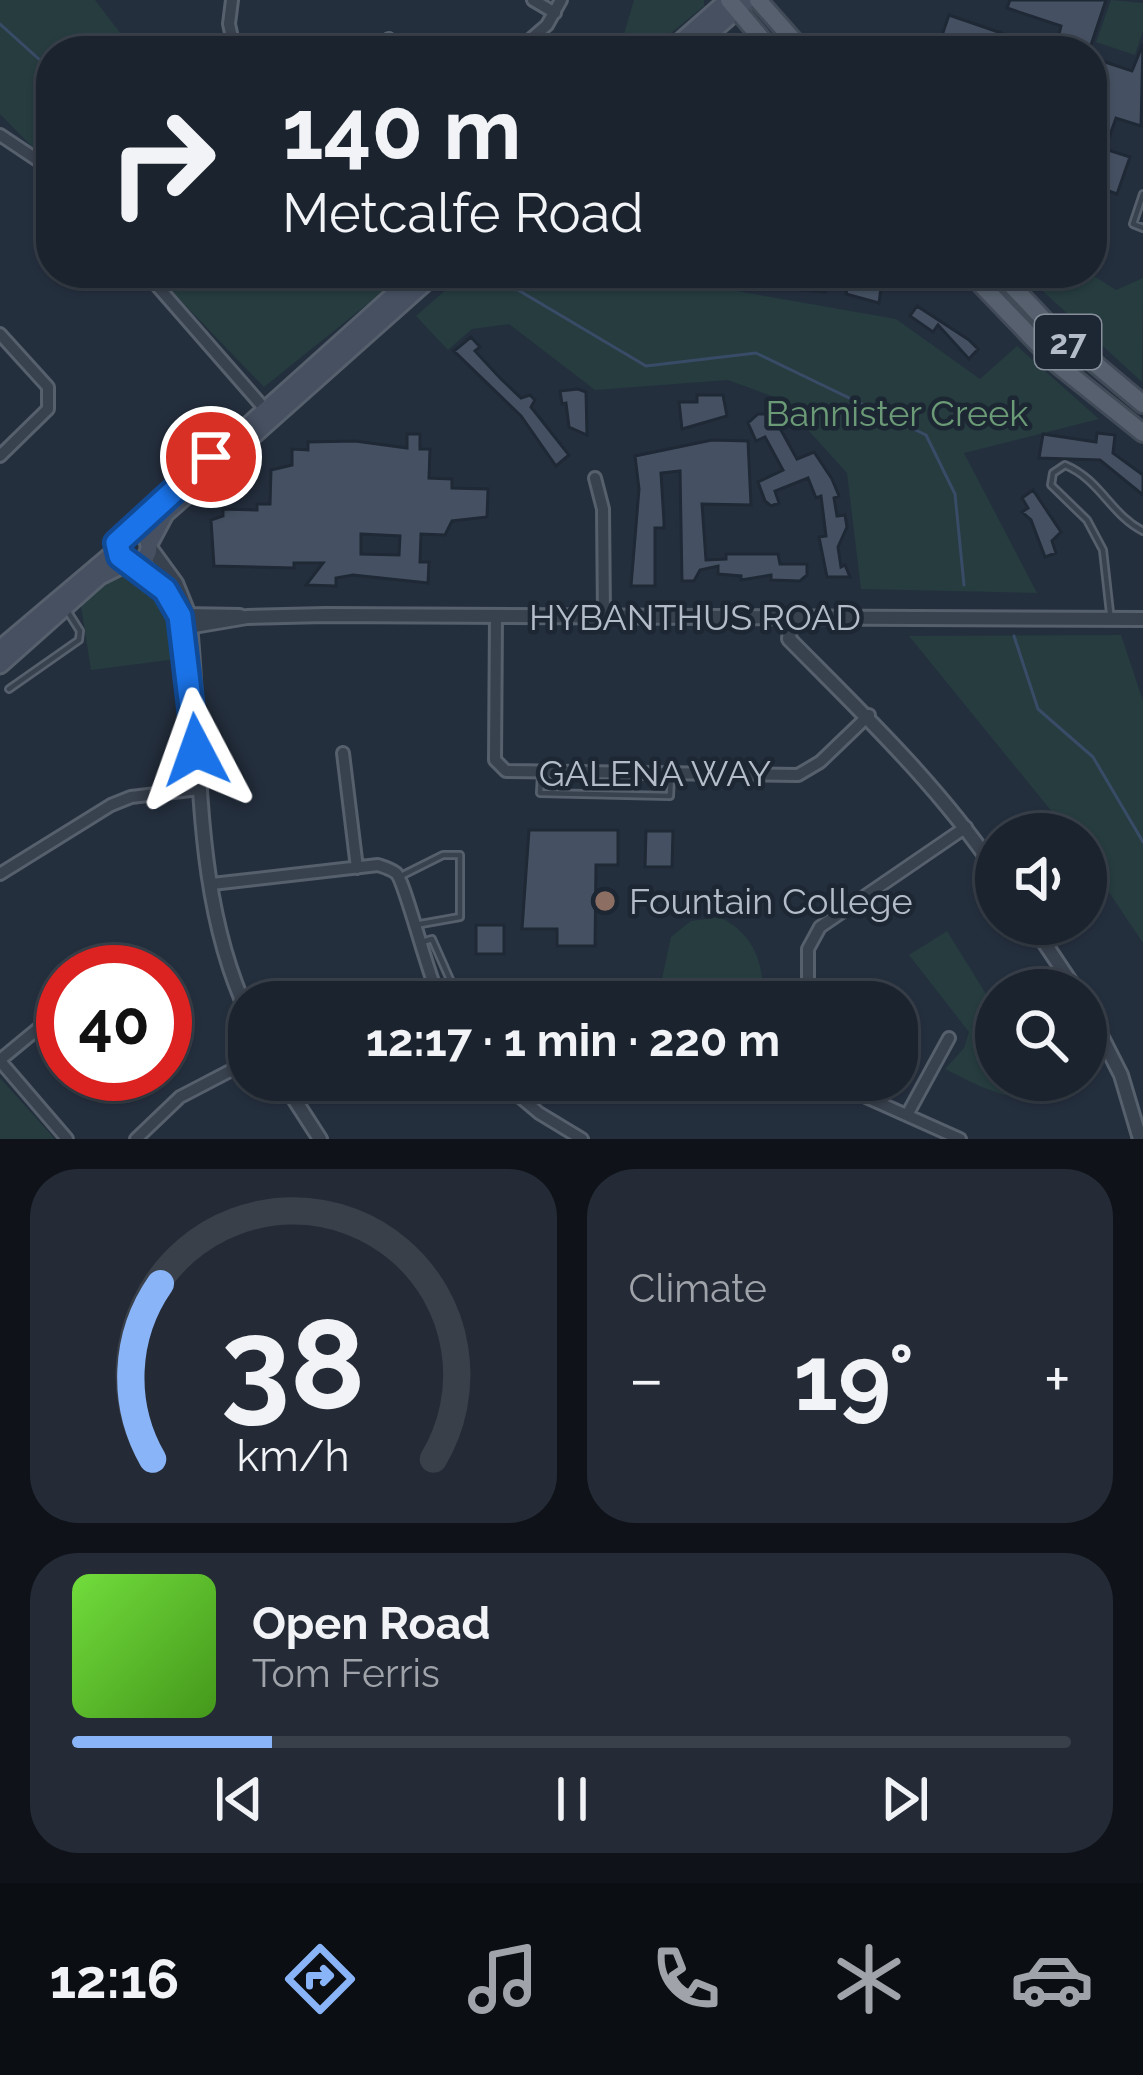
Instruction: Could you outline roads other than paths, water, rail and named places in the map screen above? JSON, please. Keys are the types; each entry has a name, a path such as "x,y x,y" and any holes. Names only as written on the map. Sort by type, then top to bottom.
{"main road":[{"path":"691,36 740,2"},
{"path":"705,36 740,2"},
{"path":"740,2 762,36"},
{"path":"740,2 784,36"},
{"path":"0,649 126,558 143,559 166,514 402,288"},
{"path":"126,558 119,538 418,288"},
{"name":"27","path":"984,288 1057,364 1143,433"},
{"name":"27","path":"1014,288 1049,326 1143,404"},
{"path":"130,531 141,532 149,545"},
{"path":"0,665 60,603"}],"street":[{"path":"232,0 232,36"},
{"path":"531,36 558,6 533,0"},
{"path":"0,135 36,159"},
{"path":"159,288 268,413"},
{"path":"0,334 48,387 48,409 0,456"},
{"path":"595,478 602,509 604,616"},
{"path":"149,545 176,583 185,621 212,884 236,981"},
{"path":"126,558 165,590 185,621"},
{"name":"HYBANTHUS ROAD","path":"185,621 496,616 1143,619"},
{"name":"GALENA WAY","path":"496,616 495,760 506,771 798,775 820,762 868,715"},
{"path":"808,618 802,638 812,659"},
{"path":"791,619 789,639 868,715 975,840"},
{"path":"343,753 357,868"},
{"path":"0,874 131,796 199,789"},
{"path":"808,981 808,949 820,927 966,827"},
{"path":"212,884 378,866 399,877 432,981"},
{"path":"36,1031 0,1061 67,1139"},
{"path":"907,1115 949,1038"},
{"path":"1107,1047 1121,1075 1140,1139"},
{"path":"136,1139 180,1097 228,1072"},
{"path":"296,1101 320,1139"},
{"path":"524,1101 582,1139"},
{"path":"875,1101 959,1139"}],"lane":[{"path":"1143,194 1132,224 1143,228"},
{"path":"1109,619 1103,550 1087,520 1051,485 1053,472 1065,465 1089,475 1126,522 1143,531"},
{"path":"9,689 79,640 76,620 60,603"},
{"path":"541,774 540,793 670,796 670,773"},
{"path":"399,877 443,855 460,855 460,917 412,926"},
{"path":"417,944 432,940 451,981"}],"waterway":[{"name":"Bannister Creek","path":"0,24 36,56"},
{"name":"Bannister Creek","path":"495,288 518,290 646,366 756,353 926,435 955,494 964,585"},
{"name":"Bannister Creek","path":"1014,636 1038,709 1093,757 1143,842"}],"place":[{"name":"Fountain College","path":"605,901"}]}
